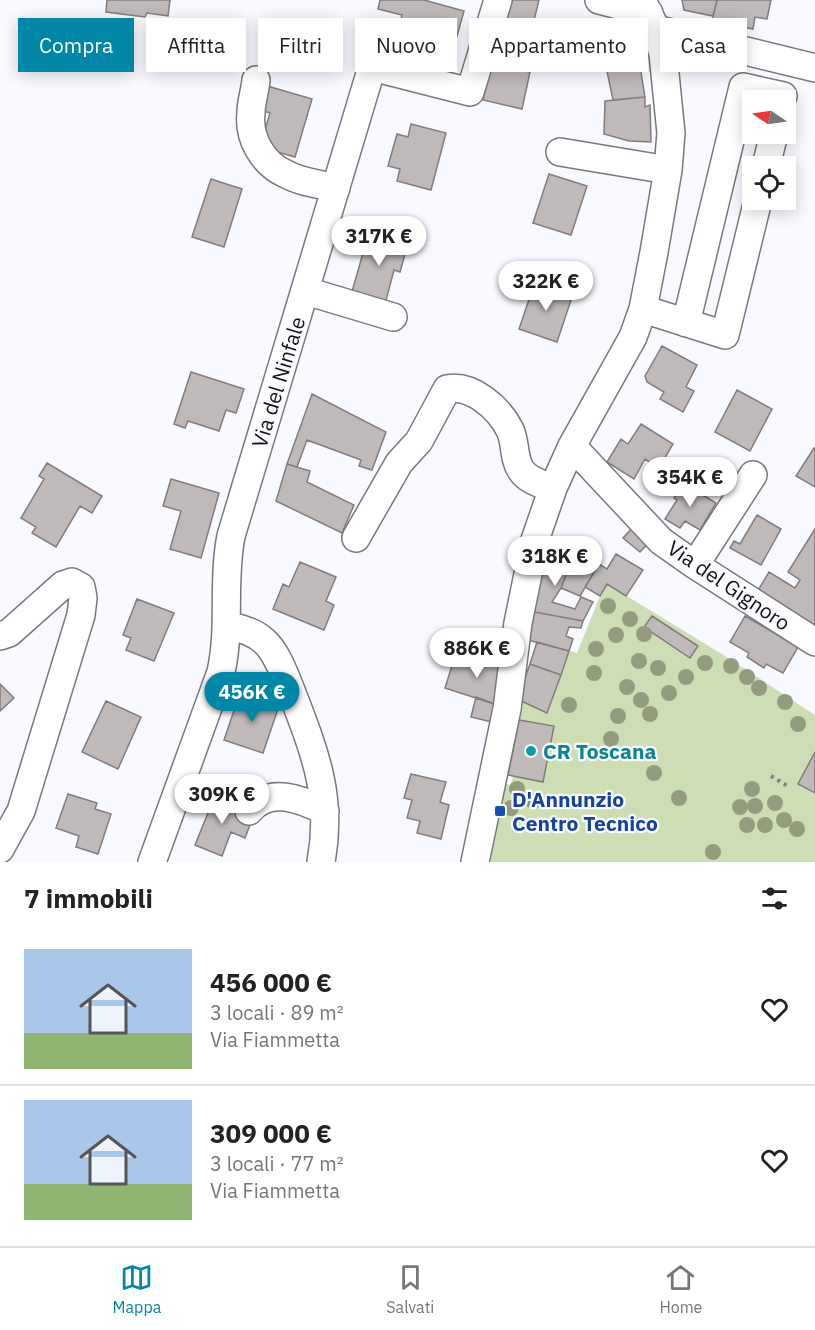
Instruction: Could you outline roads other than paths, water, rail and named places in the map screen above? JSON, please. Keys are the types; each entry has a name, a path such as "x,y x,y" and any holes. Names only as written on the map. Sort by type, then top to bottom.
{"street":[{"name":"Via del Ninfale","path":"152,862 221,672 227,625 226,566 231,536 336,188 384,70 470,92 498,0"},
{"path":"599,0 649,14 803,65 787,90"},
{"path":"474,862 502,779 515,710 525,586 535,540 553,488 572,446 628,348 643,309 668,170 671,133 663,54 649,14"},
{"path":"256,80 250,115 261,155 271,166 287,176 336,188"},
{"path":"686,323 742,91"},
{"path":"560,152 668,170"},
{"path":"643,309 725,335 756,210"},
{"path":"306,291 393,318"},
{"path":"356,538 399,463 419,441 447,389 457,387 473,392 495,410 510,430 516,458 522,472 531,480 553,488"},
{"name":"Via del Gignoro","path":"572,446 661,541 815,642"},
{"path":"695,565 753,475"},
{"path":"0,636 9,633 63,585 72,582 81,587 83,598 81,615 21,812 0,849"},
{"path":"227,625 253,632 267,643 284,673 319,768 325,811 325,843 321,862"},
{"path":"249,811 255,805 283,795 305,801 325,811"}],"place":[{"name":"CR Toscana","path":"531,751"},
{"name":"D'Annunzio Centro Tecnico","path":"500,811"}]}
